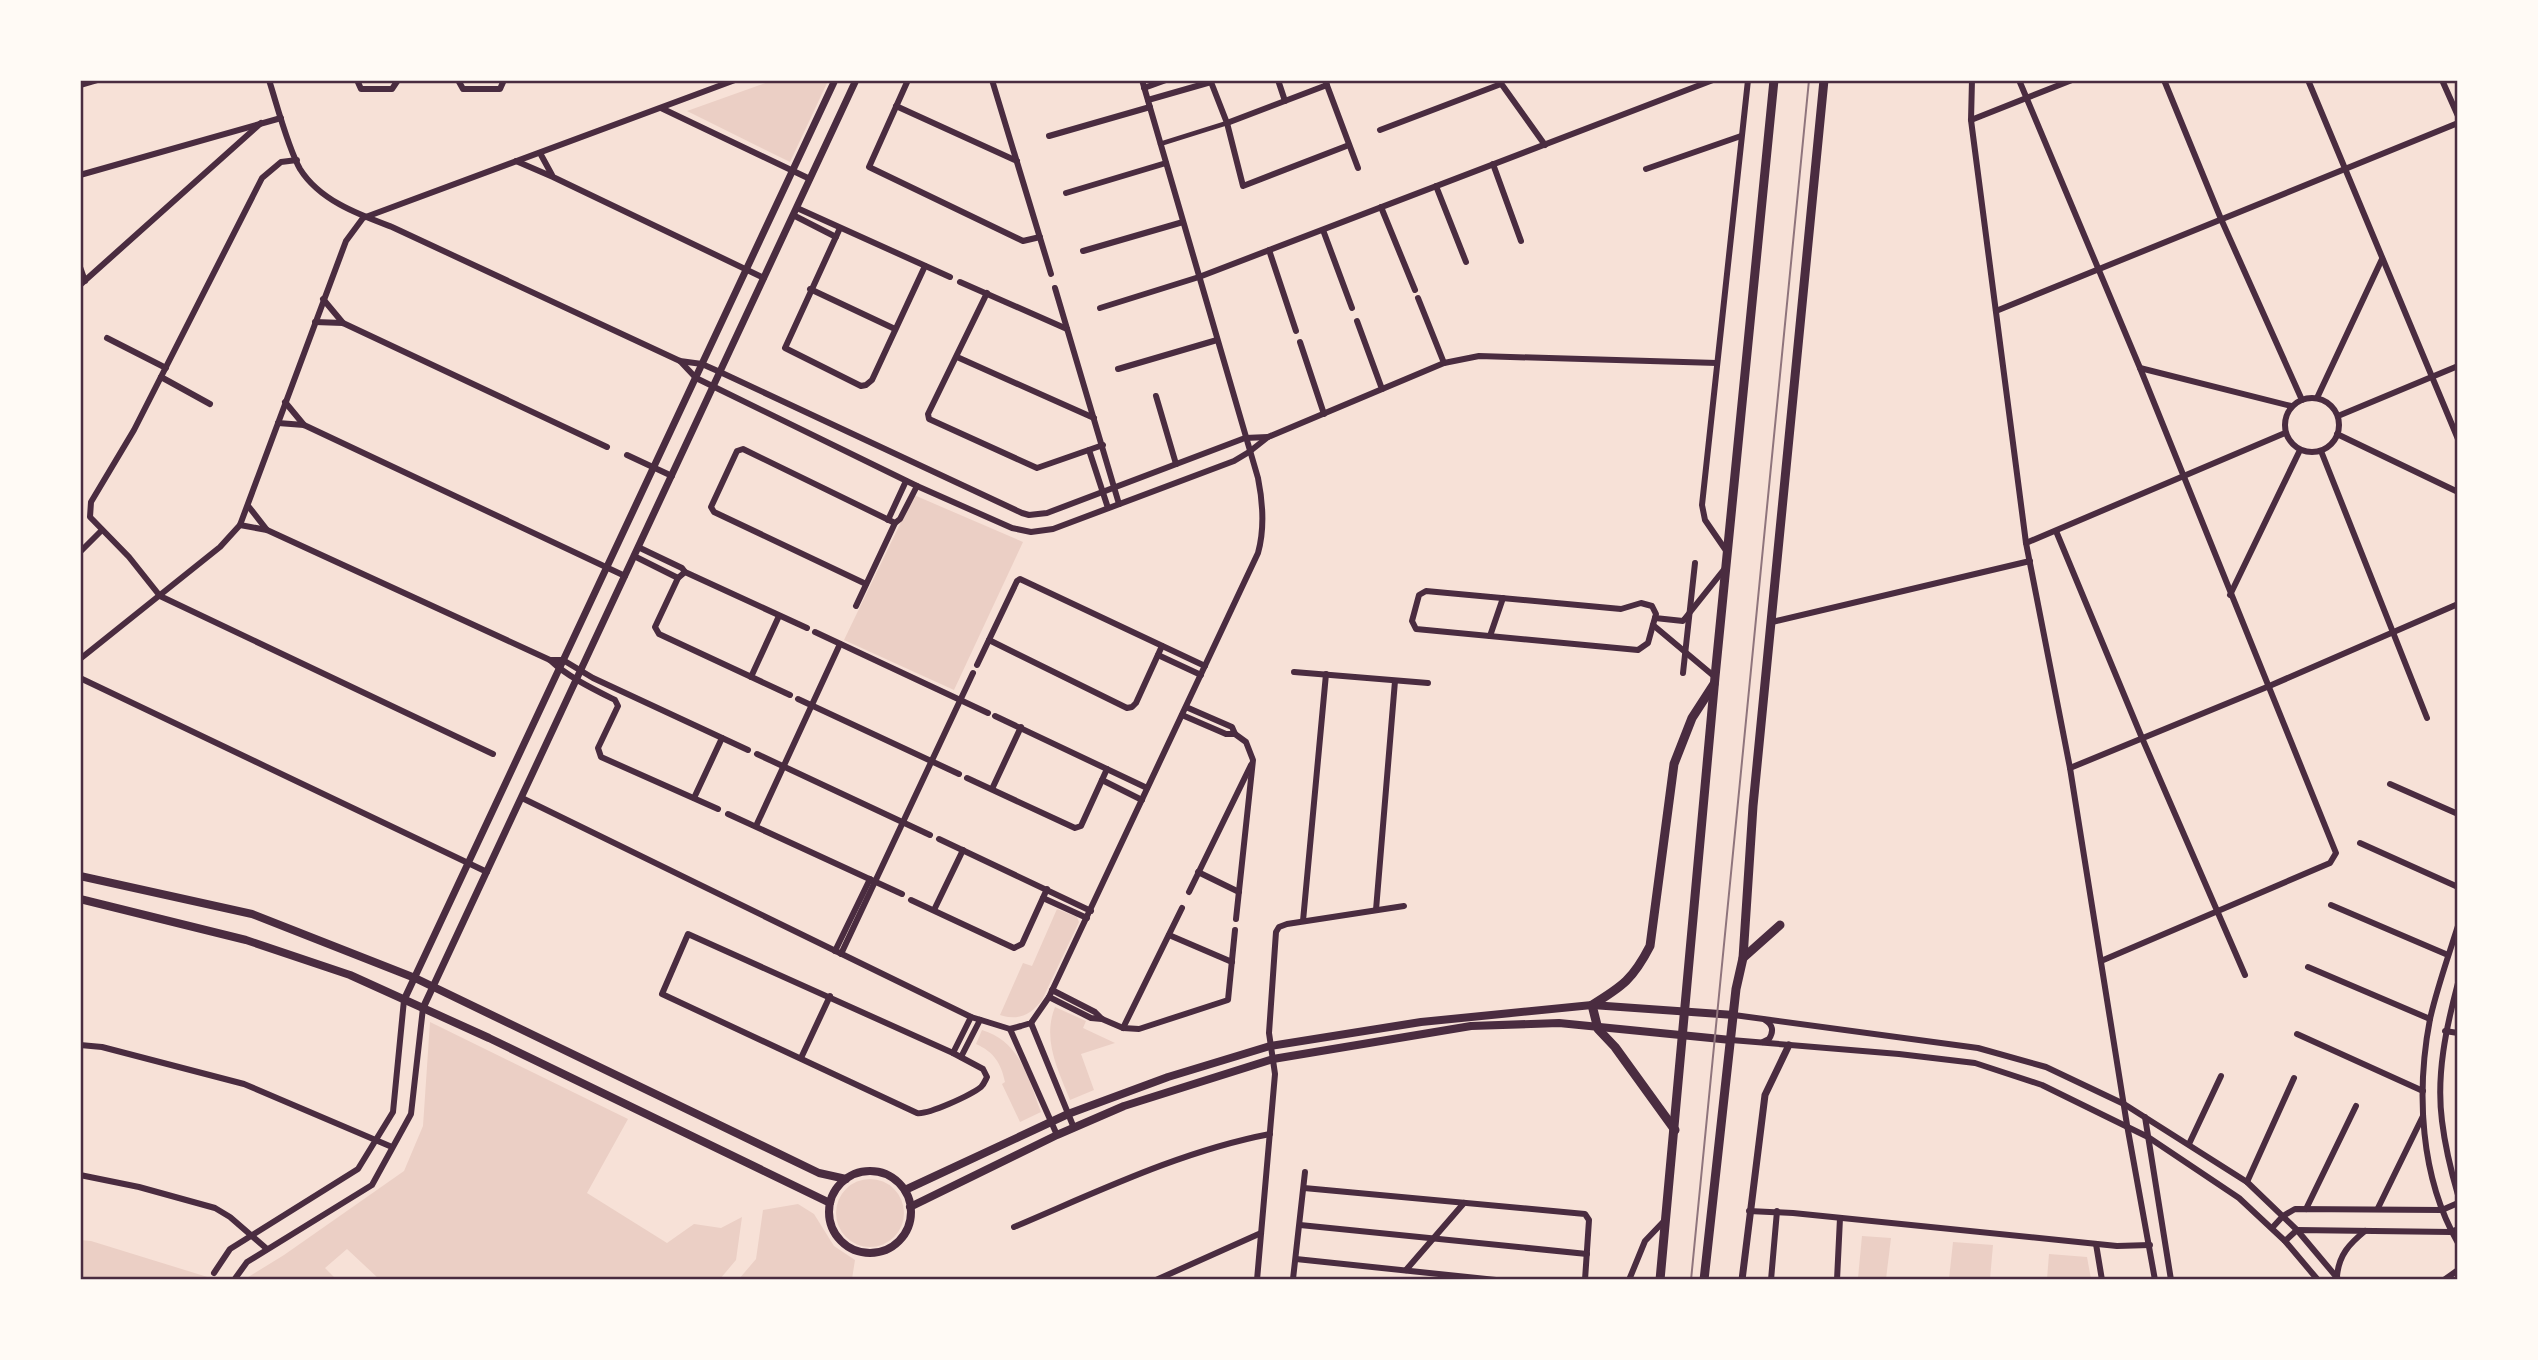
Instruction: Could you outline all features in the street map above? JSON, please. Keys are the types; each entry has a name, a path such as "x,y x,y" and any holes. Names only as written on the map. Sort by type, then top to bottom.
{"main road":[{"path":"1660,1279 1774,80"},
{"path":"1704,1279 1743,958 1754,806 1824,80"},
{"path":"1592,1005 1625,985 1639,968 1650,946 1674,764 1692,718 1715,680"},
{"path":"80,876 252,914 415,978 819,1172 846,1179"},
{"path":"80,899 246,940 350,975 489,1038 830,1203"},
{"path":"1743,958 1780,925"},
{"path":"1592,1005 1598,1029 1615,1046 1676,1130"},
{"path":"905,1190 1068,1114 1168,1077 1270,1046 1421,1022 1592,1005 1734,1015"},
{"path":"910,1208 1057,1135 1124,1106 1273,1059 1471,1026 1559,1023 1598,1029 1731,1040"},
{"path":"881,1173 892,1178 905,1190 910,1208 906,1231 899,1240 878,1252 867,1253 844,1245 836,1236 831,1225 830,1203 838,1186 846,1179 857,1174 881,1173"}],"street":[{"path":"80,85 97,80"},
{"path":"269,80 300,169 311,182 363,218 392,227 680,361 702,364 720,372 1022,513 1047,513 1245,438 1268,437"},
{"path":"357,80 361,89 392,89 398,80"},
{"path":"458,80 463,89 500,89 504,80"},
{"path":"80,659 220,547 240,525 249,507 285,402 346,241 363,218 735,80"},
{"path":"214,1273 230,1249 358,1170 393,1112 404,1000 835,80"},
{"path":"234,1279 247,1262 372,1185 411,1114 423,1008 856,80"},
{"path":"908,80 869,167 1023,241 1040,237"},
{"path":"992,80 1051,274"},
{"path":"522,798 971,1017 1010,1029 1031,1023 1050,993 1091,911 1258,553 1262,539 1262,497 1143,84 1166,80"},
{"path":"1278,80 1285,101"},
{"path":"1100,308 1199,277 1713,80"},
{"path":"1728,553 1705,520 1702,505 1748,80"},
{"path":"1972,80 1971,120 2026,543 2070,768 2127,1125 2155,1279"},
{"path":"2019,80 2140,368 2267,687 2336,849 2335,857 2330,863 2101,961"},
{"path":"1971,120 2072,80"},
{"path":"2164,80 2221,219 2302,400"},
{"path":"2308,80 2458,439"},
{"path":"2442,80 2458,116"},
{"path":"1049,136 1211,82 1227,123 1243,186 1349,145"},
{"path":"1380,130 1500,82 1545,145"},
{"path":"1160,144 1227,123 1326,83 1359,168"},
{"path":"896,106 1017,161"},
{"path":"662,107 810,178"},
{"path":"80,175 281,118"},
{"path":"83,283 261,123"},
{"path":"1996,311 2458,123"},
{"path":"1646,169 1741,136"},
{"path":"540,153 553,177"},
{"path":"297,160 281,162 262,178 134,430 91,502 90,517 129,557 160,596 493,754"},
{"path":"516,161 764,278"},
{"path":"1066,193 1166,163"},
{"path":"1493,164 1521,240"},
{"path":"1436,186 1466,262"},
{"path":"1381,207 1415,290"},
{"path":"795,211 950,277"},
{"path":"795,211 836,237"},
{"path":"1083,251 1183,222"},
{"path":"840,228 785,348 861,386 872,380 925,266"},
{"path":"1323,230 1352,308"},
{"path":"1269,250 1296,331"},
{"path":"2317,398 2382,259"},
{"path":"80,267 83,283"},
{"path":"960,282 1068,329"},
{"path":"1055,288 1119,504"},
{"path":"810,289 895,328"},
{"path":"987,293 928,414 929,419 1037,468 1103,445"},
{"path":"1418,298 1444,363"},
{"path":"323,299 343,323"},
{"path":"1357,321 1382,389"},
{"path":"315,322 343,323 607,447"},
{"path":"107,338 166,369"},
{"path":"1118,369 1217,340"},
{"path":"1300,342 1324,414"},
{"path":"680,361 696,379 906,481 1012,528 1031,532 1052,529 1234,461 1268,437 1444,363 1479,356 1717,363"},
{"path":"957,357 1094,418"},
{"path":"2337,416 2458,366"},
{"path":"2140,368 2291,406"},
{"path":"162,376 210,404"},
{"path":"1156,396 1175,464"},
{"path":"2317,398 2328,403 2337,416 2337,434 2332,443 2321,451 2300,450 2290,442 2286,433 2286,417 2291,406 2302,400 2317,398"},
{"path":"285,402 304,425"},
{"path":"278,423 304,425 625,576"},
{"path":"2026,543 2183,479 2286,433"},
{"path":"2337,434 2458,492"},
{"path":"866,584 714,512 712,507 737,451 743,449 892,521 900,519 917,486"},
{"path":"1090,450 1108,508"},
{"path":"2230,595 2300,450"},
{"path":"2321,451 2427,718"},
{"path":"627,455 672,476"},
{"path":"856,606 906,481"},
{"path":"249,507 267,530"},
{"path":"240,525 267,530 550,660 559,669 579,675 748,750"},
{"path":"80,552 102,530"},
{"path":"2056,531 2245,975"},
{"path":"638,547 807,628"},
{"path":"635,556 678,578"},
{"path":"1772,622 2030,561"},
{"path":"1683,673 1695,563"},
{"path":"1654,622 1683,621 1727,565"},
{"path":"683,570 655,627 656,631 790,695"},
{"path":"977,665 1017,580 1020,579 1205,666"},
{"path":"1426,591 1621,609 1645,603 1655,609 1654,622 1648,643 1639,650 1416,629 1412,621 1419,595 1426,591"},
{"path":"1490,636 1503,598"},
{"path":"2070,768 2458,604"},
{"path":"751,677 779,616"},
{"path":"1654,622 1715,680"},
{"path":"815,632 1147,788"},
{"path":"989,640 1127,708 1135,705 1162,646"},
{"path":"756,826 840,644"},
{"path":"1158,655 1201,675"},
{"path":"550,660 563,660 579,675 615,700 618,706 598,748 601,757 718,809"},
{"path":"1294,672 1428,683"},
{"path":"838,953 904,822 973,673"},
{"path":"1303,921 1326,674"},
{"path":"80,678 487,872"},
{"path":"1376,910 1395,681"},
{"path":"798,699 959,774"},
{"path":"1186,707 1232,727 1235,734 1246,742 1253,760 1236,919"},
{"path":"1182,715 1226,734 1235,734"},
{"path":"992,789 1021,727"},
{"path":"694,798 722,738"},
{"path":"757,754 930,835"},
{"path":"1189,892 1253,760"},
{"path":"967,778 1075,828 1082,826 1107,769"},
{"path":"1102,780 1142,800"},
{"path":"2390,784 2458,814"},
{"path":"728,814 902,894"},
{"path":"939,839 1091,911"},
{"path":"2360,844 2458,887"},
{"path":"934,910 963,850"},
{"path":"1198,872 1240,892"},
{"path":"911,900 1017,948 1022,944 1047,889"},
{"path":"1042,898 1087,918"},
{"path":"2331,905 2448,955"},
{"path":"1257,1279 1275,1074 1269,1033 1276,932 1283,925 1404,906"},
{"path":"1124,1028 1182,908"},
{"path":"2458,926 2430,1019 2423,1091 2428,1158 2442,1210 2458,1243"},
{"path":"1050,993 1091,1018 1102,1019 1124,1028 1139,1029 1228,1000 1235,930"},
{"path":"688,934 953,1053 983,1069 986,1073 985,1082 975,1090 923,1114 662,994 688,934"},
{"path":"1169,935 1232,962"},
{"path":"2308,967 2430,1019"},
{"path":"2458,983 2445,1031 2440,1087 2441,1119 2458,1195"},
{"path":"801,1058 830,996"},
{"path":"1734,1015 1978,1048 2046,1067 2124,1104 2247,1182 2297,1230 2338,1278"},
{"path":"953,1053 971,1017"},
{"path":"961,1057 980,1020"},
{"path":"1761,1043 1769,1039 1773,1031 1772,1026 1765,1020"},
{"path":"1031,1023 1074,1128"},
{"path":"1010,1029 1057,1135"},
{"path":"2445,1031 2458,1033"},
{"path":"2297,1034 2423,1091"},
{"path":"1731,1040 1975,1063 2042,1085 2148,1137 2239,1198 2285,1241 2318,1279"},
{"path":"80,1045 102,1047 244,1084 392,1147"},
{"path":"1741,1279 1765,1096 1789,1045"},
{"path":"2189,1144 2221,1076"},
{"path":"2247,1182 2294,1078"},
{"path":"2306,1209 2356,1106"},
{"path":"2378,1209 2423,1115"},
{"path":"2145,1117 2171,1279"},
{"path":"1014,1227 1146,1170 1270,1134"},
{"path":"1293,1279 1305,1172"},
{"path":"80,1175 139,1187 215,1208 230,1217 267,1249"},
{"path":"1304,1188 1585,1214 1589,1220 1585,1279"},
{"path":"1406,1270 1464,1203"},
{"path":"2272,1228 2292,1210 2442,1210 2458,1203"},
{"path":"1749,1211 1777,1211 2117,1246 2150,1245"},
{"path":"1771,1279 1777,1211"},
{"path":"1630,1279 1645,1241 1667,1218"},
{"path":"1837,1279 1840,1219"},
{"path":"1300,1225 1587,1254"},
{"path":"2285,1241 2297,1230 2454,1231"},
{"path":"2338,1278 2339,1262 2347,1248 2365,1231"},
{"path":"1156,1279 1261,1233"},
{"path":"2096,1244 2102,1279"},
{"path":"1296,1259 1496,1279"},
{"path":"2153,1267 2168,1264"},
{"path":"2444,1279 2458,1270"}],"shaded area":[{"path":"771,81 828,81 790,162 687,111"},
{"path":"914,495 1023,542 954,690 844,640"},
{"path":"1057,909 1077,917 1079,922 1042,1000 1024,1015 1000,1015 1023,963 1032,966"},
{"path":"1055,1007 1086,1021 1083,1028 1115,1043 1081,1054 1094,1090 1070,1100 1051,1043 1051,1019"},
{"path":"430,1022 628,1119 587,1193 667,1243 694,1224 721,1228 742,1217 736,1260 720,1279 379,1279 347,1249 325,1268 336,1279 245,1279 404,1171 423,1126"},
{"path":"982,1030 1006,1043 1014,1052 1027,1074 1041,1112 1020,1122 1002,1084 1005,1082 999,1064 988,1051 976,1044"},
{"path":"870,1179 883,1182 894,1189 901,1200 904,1213 901,1226 894,1237 883,1244 870,1247 857,1244 846,1237 839,1226 836,1213 839,1200 846,1189 857,1182"},
{"path":"798,1204 814,1214 834,1246 855,1260 852,1279 739,1279 756,1259 763,1210"},
{"path":"1862,1236 1891,1238 1886,1279 1858,1278"},
{"path":"80,1240 91,1241 214,1279 81,1279"},
{"path":"1953,1242 1993,1245 1990,1279 1949,1279"},
{"path":"2049,1254 2087,1257 2091,1279 2047,1279"}],"tram line":[{"path":"1691,1280 1809,80"}]}
